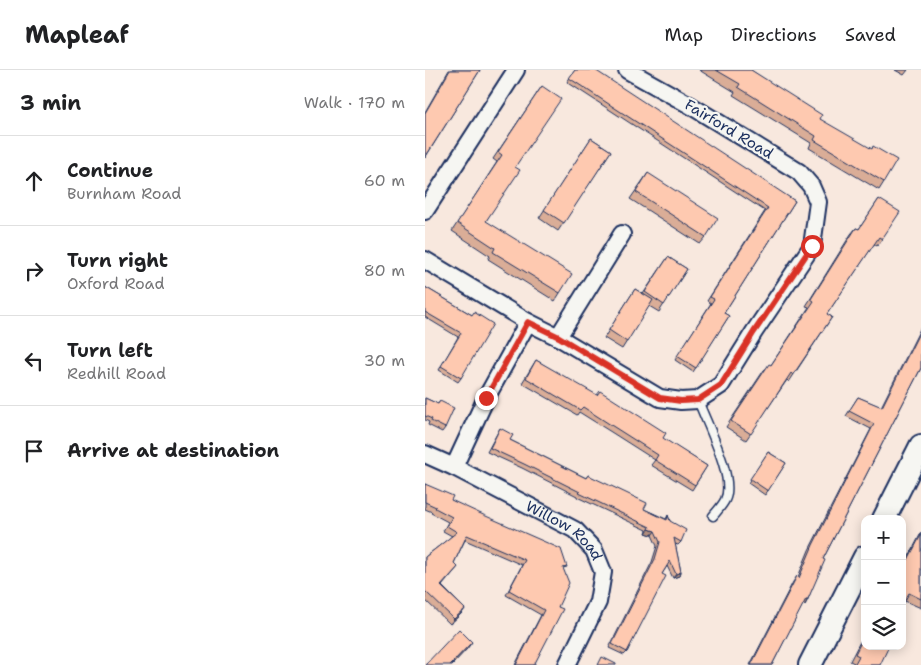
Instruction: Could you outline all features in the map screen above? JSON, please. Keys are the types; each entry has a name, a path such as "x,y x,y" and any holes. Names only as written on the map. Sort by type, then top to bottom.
{"street":[{"path":"425,211 516,70"},
{"name":"Fairford Road","path":"627,70 689,104 799,172 811,186 818,202 812,246 721,385 698,400"},
{"path":"559,337 622,234"},
{"path":"425,260 660,398 681,401 698,400"},
{"path":"454,467 486,398 528,322"},
{"path":"886,515 921,446"},
{"name":"Willow Road","path":"425,454 454,467 575,530 594,550 603,572 599,602 567,665"},
{"path":"810,665 863,560"}],"lane":[{"path":"698,400 726,469 729,484 725,500 713,516"}],"building":[{"path":"450,70 480,70 426,156 425,113"},
{"path":"575,70 595,70 795,201 724,313 729,316 696,368 677,356 714,299 710,297 768,208 569,78"},
{"path":"716,70 751,70 822,115 820,119 872,149 873,146 897,160 884,182 814,140 816,136 738,87 740,84"},
{"path":"542,86 561,99 515,167 520,170 486,221 572,274 560,293 493,252 495,248 457,223 502,155 498,152"},
{"path":"591,138 611,151 564,223 544,210"},
{"path":"648,173 718,218 706,237 636,192"},
{"path":"879,199 900,212 882,239 879,237 827,314 832,317 793,375 791,373 751,434 731,421 814,301 811,299 856,228 859,229"},
{"path":"668,257 687,269 664,305 645,292"},
{"path":"425,287 472,315 474,312 493,324 461,378 441,366 461,333 425,312"},
{"path":"635,289 653,300 627,342 609,330"},
{"path":"921,329 921,368 823,559 825,560 808,599 806,599 772,665 751,665 797,576 799,578 813,545 874,424 849,411 858,397 882,407"},
{"path":"536,360 597,395 600,391 666,433 663,438 707,466 695,485 655,460 658,455 583,407 580,410 526,378"},
{"path":"425,398 438,404 440,401 454,408 445,428 425,416"},
{"path":"500,428 513,435 510,440 586,478 588,475 647,503 644,509 667,520 668,515 670,521 686,530 681,542 674,538 681,572 676,574 670,561 662,574 666,576 627,652 612,644 655,559 660,542 655,531 490,448"},
{"path":"768,452 786,463 768,491 750,479"},
{"path":"425,484 453,496 451,500 561,549 567,567 563,568 569,583 558,607 563,609 534,665 516,665 544,610 509,590 525,560 467,535 454,563 458,567 441,586 465,609 454,619 425,591 425,557 457,532 447,526 452,517 425,502"},
{"path":"921,535 921,599 909,593 906,599 906,563"},
{"path":"459,629 472,642 450,665 425,665"},
{"path":"861,642 861,650 887,650 880,665 854,665 859,656 855,654"},
{"path":"602,657 616,664 616,665 598,665"}],"route":[{"path":"486,398 528,322 559,337 660,398 681,401 698,400 721,385 812,246"}]}
